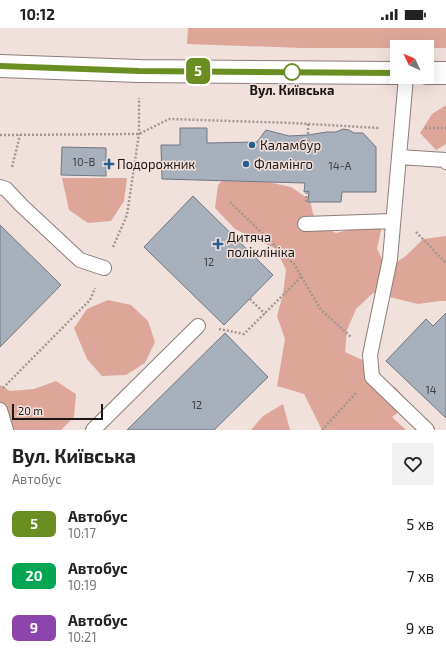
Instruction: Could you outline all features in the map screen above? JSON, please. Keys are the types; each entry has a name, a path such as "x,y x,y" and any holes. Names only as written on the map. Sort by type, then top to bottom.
{"main road":[{"path":"0,66 139,71 390,73"},
{"path":"434,73 446,73"}],"lane":[{"path":"405,84 390,259 370,355 372,377 427,430"},
{"path":"399,157 445,160 446,162"},
{"path":"0,187 6,189 80,260 104,268"},
{"path":"305,224 394,215"},
{"path":"94,430 198,326"},
{"path":"0,410 6,430"}],"path":[{"path":"0,135 139,134 169,119 292,123 401,129 446,128"},
{"path":"308,124 308,135"},
{"path":"230,202 294,264 321,310 370,355"},
{"path":"394,215 446,263"},
{"path":"198,326 225,329 244,334 302,276"},
{"path":"250,299 265,314"},
{"path":"322,430 372,377"}],"shaded area":[{"path":"188,28 446,28 446,48 434,48 434,40 390,40 390,48 302,48 187,44"},
{"path":"446,105 446,144 436,150 420,133 432,114"},
{"path":"62,178 127,178 124,201 111,221 88,223 69,210"},
{"path":"222,181 268,182 291,187 310,200 315,222 336,233 361,227 382,226 377,249 387,269 407,255 423,239 446,236 446,301 418,304 373,293 356,309 347,330 345,352 367,362 377,375 396,388 410,404 392,417 406,430 322,430 304,394 277,386 285,339 277,316 283,294 286,270 276,249 235,229 215,208 218,185"},
{"path":"108,300 131,305 148,321 155,342 145,363 126,375 102,376 87,359 74,328 87,309"},
{"path":"56,381 76,394 74,417 61,430 0,430 0,385 10,391 34,389"},
{"path":"283,404 290,430 251,430 263,416"}],"building":[{"path":"180,128 207,128 207,143 257,142 266,130 289,136 336,132 343,129 354,133 363,133 376,147 376,192 342,192 341,202 308,202 309,191 304,192 305,183 162,179 161,145 180,145"},
{"path":"62,147 106,148 106,176 61,175"},
{"path":"193,196 273,275 224,325 144,247"},
{"path":"0,225 61,285 0,347"},
{"path":"446,313 446,418 386,361 426,319 433,326"},
{"path":"225,333 268,377 214,430 127,430"}],"bus line":[{"name":"5","path":"0,66 139,71 390,73"}],"place":[{"name":"Вул. Київська","path":"292,72"},
{"name":"Каламбур","path":"252,145"},
{"name":"Подорожник","path":"109,164"},
{"name":"Фламінго","path":"246,164"},
{"name":"Дитяча поліклініка","path":"218,244"}]}
